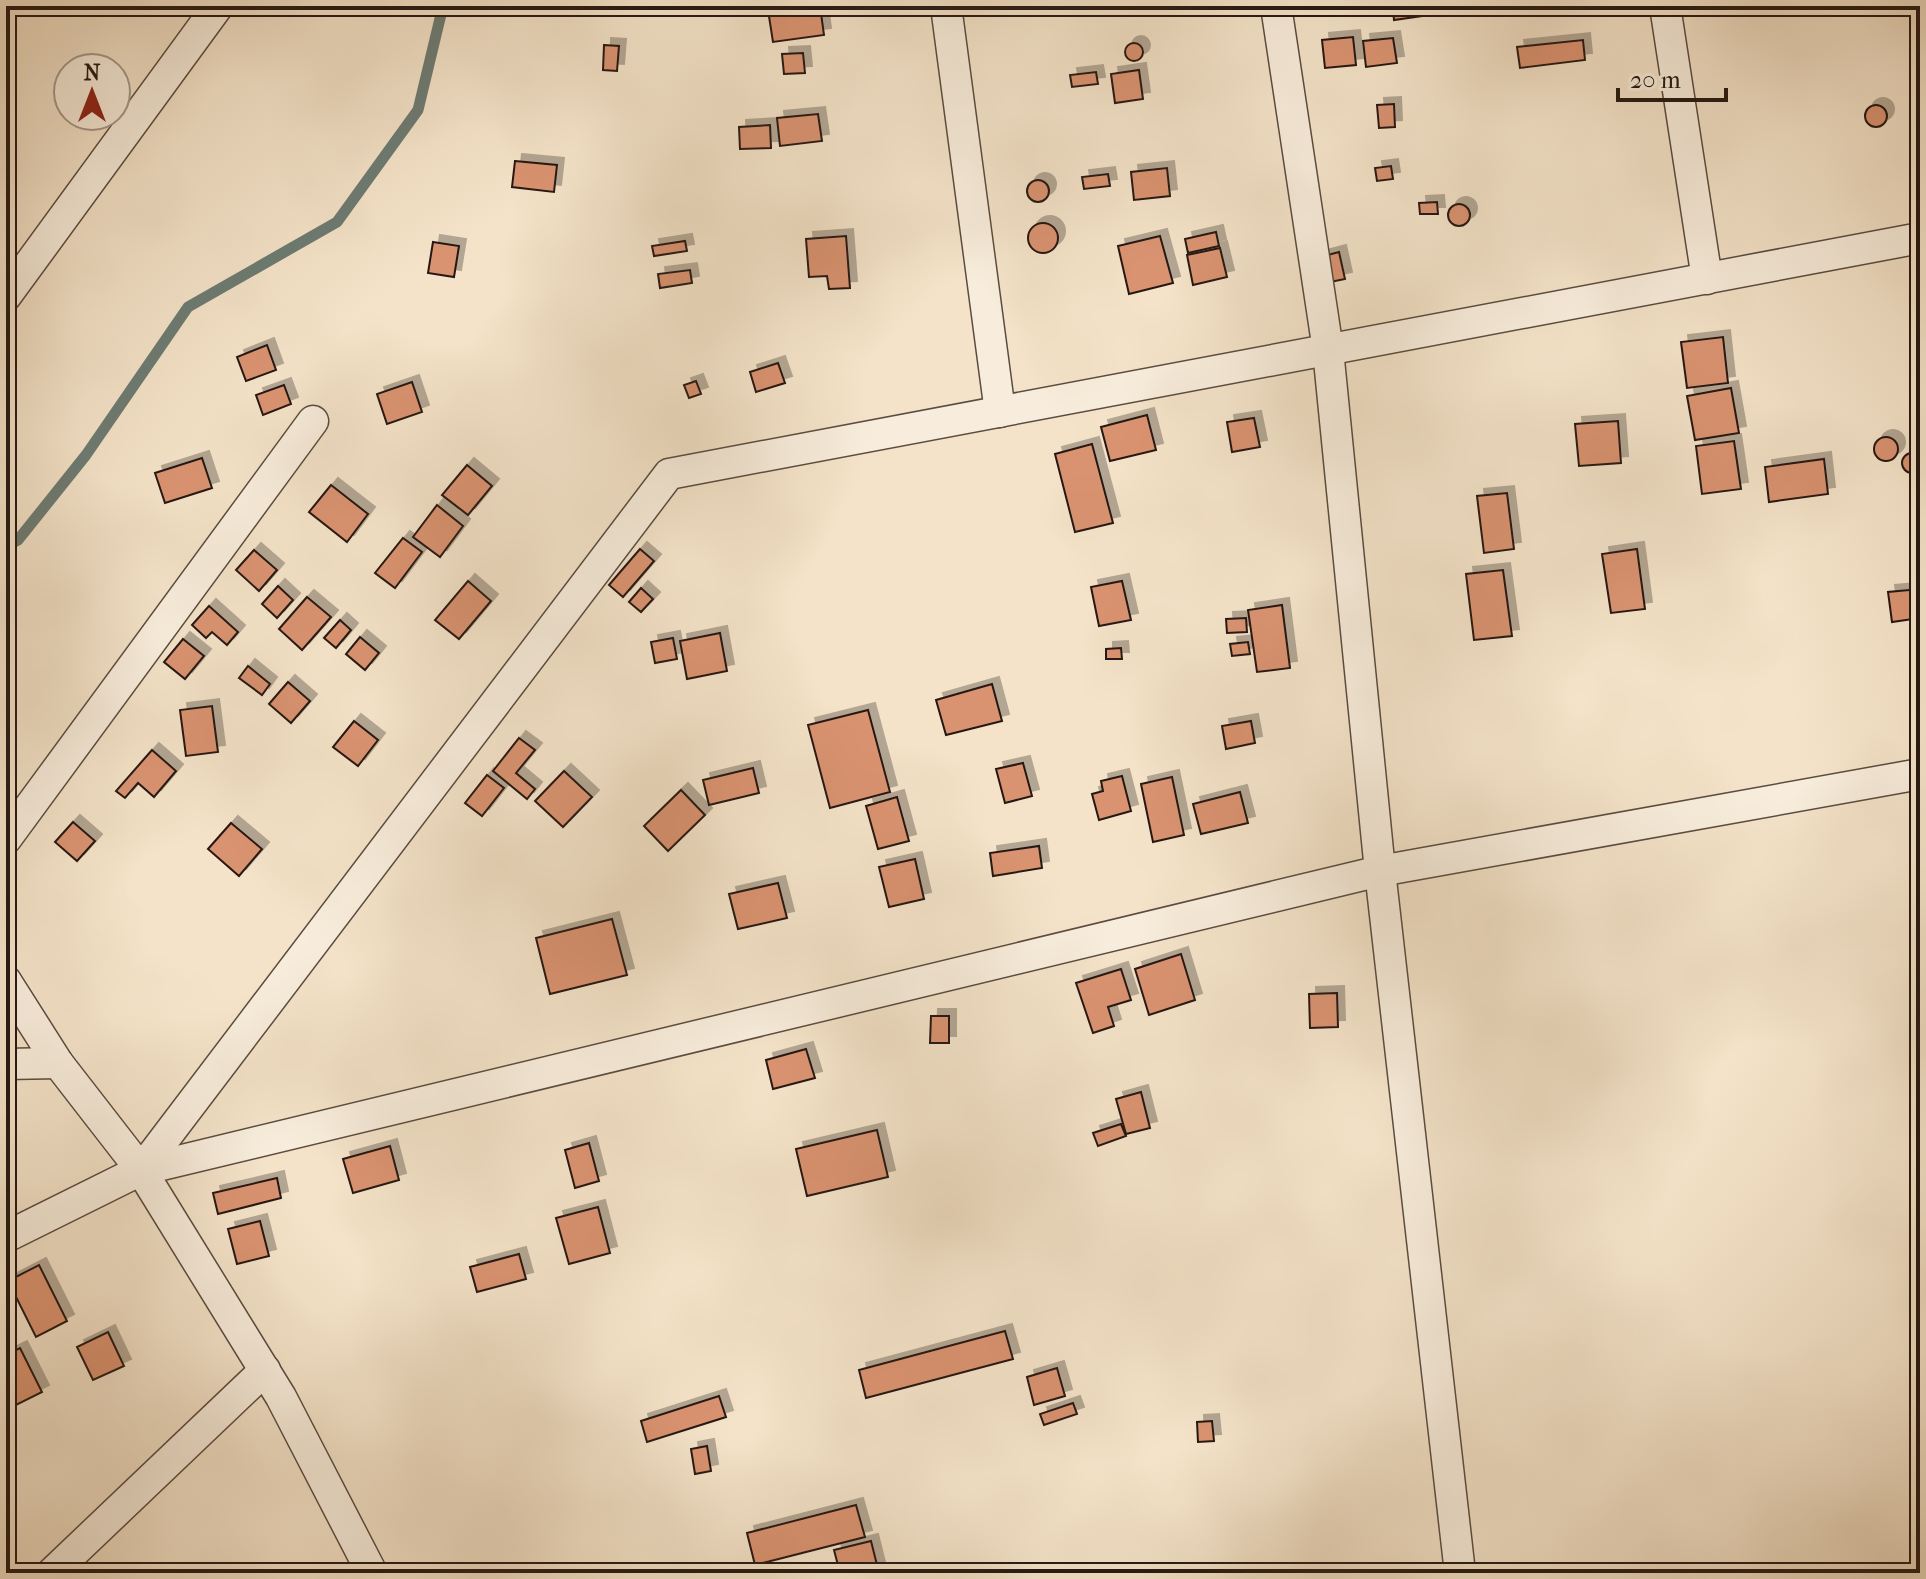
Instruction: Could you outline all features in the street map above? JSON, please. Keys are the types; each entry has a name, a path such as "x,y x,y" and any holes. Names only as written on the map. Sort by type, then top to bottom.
{"street":[{"path":"6,296 218,6"},
{"path":"946,6 1000,412"},
{"path":"1276,6 1328,350 1380,871 1460,1573"},
{"path":"1665,6 1707,279"},
{"path":"141,1170 669,474 1920,238"},
{"path":"6,839 313,421"},
{"path":"6,1237 141,1170 1380,871 1920,774"},
{"path":"6,981 58,1063 141,1170 265,1370 372,1573"},
{"path":"6,1064 58,1063"},
{"path":"52,1573 265,1370"}],"building":[{"path":"820,6 824,35 773,42 768,10"},
{"path":"1436,6 1437,14 1394,20 1393,9"},
{"path":"1834,6 1871,6 1872,12 1836,16"},
{"path":"1353,37 1356,65 1325,68 1322,40"},
{"path":"1393,38 1397,63 1366,67 1363,41"},
{"path":"1583,40 1585,60 1520,68 1517,47"},
{"path":"1134,43 1143,52 1134,61 1125,52"},
{"path":"604,45 619,46 617,71 603,70"},
{"path":"803,53 805,73 784,74 782,54"},
{"path":"1139,70 1143,99 1115,103 1111,74"},
{"path":"1096,72 1098,84 1072,87 1070,75"},
{"path":"1394,104 1395,127 1379,128 1377,105"},
{"path":"1876,105 1884,108 1887,116 1884,124 1876,127 1868,124 1865,116 1868,108"},
{"path":"818,114 822,141 780,146 777,118"},
{"path":"770,125 771,148 740,149 739,127"},
{"path":"515,161 557,165 554,192 512,187"},
{"path":"1391,166 1393,179 1377,181 1375,168"},
{"path":"1167,168 1170,196 1134,200 1131,172"},
{"path":"1108,174 1110,186 1084,189 1082,177"},
{"path":"1038,180 1046,183 1049,191 1046,199 1038,202 1030,199 1027,191 1030,183"},
{"path":"1437,202 1438,214 1420,214 1419,203"},
{"path":"1459,204 1470,215 1459,226 1448,215"},
{"path":"1043,223 1053,228 1058,238 1053,248 1043,253 1033,248 1028,238 1033,228"},
{"path":"1216,232 1219,246 1188,253 1185,239"},
{"path":"846,236 850,288 829,289 827,276 809,277 806,239"},
{"path":"1160,236 1173,283 1129,294 1118,246"},
{"path":"685,241 687,251 654,256 652,246"},
{"path":"433,242 459,246 454,277 428,273"},
{"path":"1220,248 1227,277 1193,285 1187,255"},
{"path":"1339,252 1345,279 1325,283 1320,257"},
{"path":"690,270 692,283 660,288 658,274"},
{"path":"1723,337 1728,383 1687,388 1681,342"},
{"path":"267,345 276,370 246,381 237,357"},
{"path":"778,363 785,383 756,392 750,372"},
{"path":"696,381 701,394 689,398 684,385"},
{"path":"412,382 422,412 387,424 377,394"},
{"path":"284,385 291,404 263,415 256,395"},
{"path":"1731,388 1739,433 1695,440 1687,396"},
{"path":"1147,415 1156,450 1110,461 1101,427"},
{"path":"1254,418 1260,447 1232,452 1227,422"},
{"path":"1618,421 1621,463 1579,466 1575,424"},
{"path":"1886,437 1895,440 1898,449 1895,458 1886,461 1877,458 1874,449 1877,440"},
{"path":"1734,441 1741,489 1702,494 1696,446"},
{"path":"1092,444 1113,523 1075,532 1055,454"},
{"path":"1912,453 1919,456 1922,463 1919,470 1912,473 1905,470 1902,463 1905,456"},
{"path":"202,458 212,488 165,503 155,473"},
{"path":"1824,459 1828,494 1769,502 1765,467"},
{"path":"467,465 492,486 468,515 442,495"},
{"path":"331,485 368,514 347,542 309,512"},
{"path":"1507,493 1514,549 1484,553 1477,496"},
{"path":"437,505 463,526 440,557 413,537"},
{"path":"403,538 422,552 395,588 375,573"},
{"path":"640,549 654,561 623,597 609,585"},
{"path":"1637,549 1645,609 1611,613 1602,554"},
{"path":"254,550 277,570 259,591 236,570"},
{"path":"1503,570 1512,636 1474,640 1466,574"},
{"path":"468,581 491,601 459,639 435,620"},
{"path":"1122,581 1131,620 1099,626 1091,587"},
{"path":"278,586 293,600 277,618 262,604"},
{"path":"641,588 653,599 641,612 629,602"},
{"path":"1920,589 1920,618 1892,622 1888,592"},
{"path":"307,597 331,617 302,650 279,629"},
{"path":"1282,605 1290,668 1257,672 1248,610"},
{"path":"209,606 238,632 227,645 212,632 206,638 192,625"},
{"path":"1246,618 1247,632 1227,633 1226,619"},
{"path":"340,620 351,630 336,648 324,638"},
{"path":"720,633 727,671 687,679 680,641"},
{"path":"360,637 379,653 365,670 346,654"},
{"path":"673,638 677,659 655,663 651,642"},
{"path":"183,639 204,656 185,679 164,662"},
{"path":"1248,642 1250,654 1232,656 1230,644"},
{"path":"1121,648 1122,659 1106,659 1106,649"},
{"path":"248,666 270,684 262,695 239,678"},
{"path":"288,682 310,701 291,723 269,704"},
{"path":"992,684 1002,721 946,735 936,700"},
{"path":"212,706 218,752 186,756 180,710"},
{"path":"868,710 890,792 830,808 808,725"},
{"path":"354,721 378,740 358,766 333,747"},
{"path":"1251,721 1255,743 1226,749 1222,726"},
{"path":"519,738 535,750 516,773 535,789 527,799 493,771"},
{"path":"152,750 176,771 154,797 138,783 125,798 116,791"},
{"path":"1023,763 1032,796 1005,803 996,769"},
{"path":"753,768 759,793 709,805 703,780"},
{"path":"564,771 592,797 563,827 535,801"},
{"path":"487,775 504,788 482,816 465,803"},
{"path":"1122,776 1131,811 1099,820 1092,794 1103,791 1101,781"},
{"path":"1172,777 1184,835 1153,842 1141,784"},
{"path":"681,790 705,815 668,851 644,826"},
{"path":"1240,792 1248,823 1201,834 1193,804"},
{"path":"897,797 909,841 878,849 866,806"},
{"path":"73,822 95,841 77,861 55,842"},
{"path":"231,823 262,849 239,876 208,849"},
{"path":"1039,846 1042,868 993,876 990,853"},
{"path":"915,859 924,899 889,907 879,867"},
{"path":"778,883 787,918 738,929 729,894"},
{"path":"612,919 627,975 550,994 536,938"},
{"path":"1181,954 1195,1000 1149,1015 1135,969"},
{"path":"1121,969 1131,1000 1108,1007 1114,1026 1093,1033 1076,983"},
{"path":"1337,993 1338,1027 1310,1028 1309,994"},
{"path":"931,1016 949,1016 949,1043 930,1043"},
{"path":"806,1049 815,1078 773,1089 766,1060"},
{"path":"1141,1092 1150,1128 1126,1134 1116,1099"},
{"path":"1121,1124 1126,1136 1098,1146 1093,1133"},
{"path":"877,1130 888,1177 807,1196 796,1149"},
{"path":"589,1143 599,1181 575,1188 565,1150"},
{"path":"390,1146 399,1180 353,1193 343,1159"},
{"path":"277,1178 281,1198 218,1214 213,1193"},
{"path":"598,1207 610,1253 569,1264 556,1218"},
{"path":"260,1221 269,1256 237,1264 228,1229"},
{"path":"519,1254 526,1279 477,1292 470,1267"},
{"path":"39,1265 67,1321 36,1337 8,1281"},
{"path":"1005,1331 1013,1359 866,1398 859,1370"},
{"path":"108,1332 124,1366 93,1380 77,1347"},
{"path":"20,1348 42,1392 6,1410 6,1355"},
{"path":"1057,1368 1065,1396 1034,1405 1027,1377"},
{"path":"719,1396 726,1417 647,1442 641,1421"},
{"path":"1073,1403 1077,1414 1044,1425 1040,1414"},
{"path":"1212,1421 1214,1441 1198,1442 1197,1422"},
{"path":"707,1446 711,1471 695,1474 691,1449"},
{"path":"856,1505 865,1537 755,1565 747,1533"},
{"path":"871,1541 878,1569 864,1573 840,1573 834,1550"}],"waterway":[{"path":"6,546 18,540 86,455 188,307 337,222 418,110 443,6"}]}
